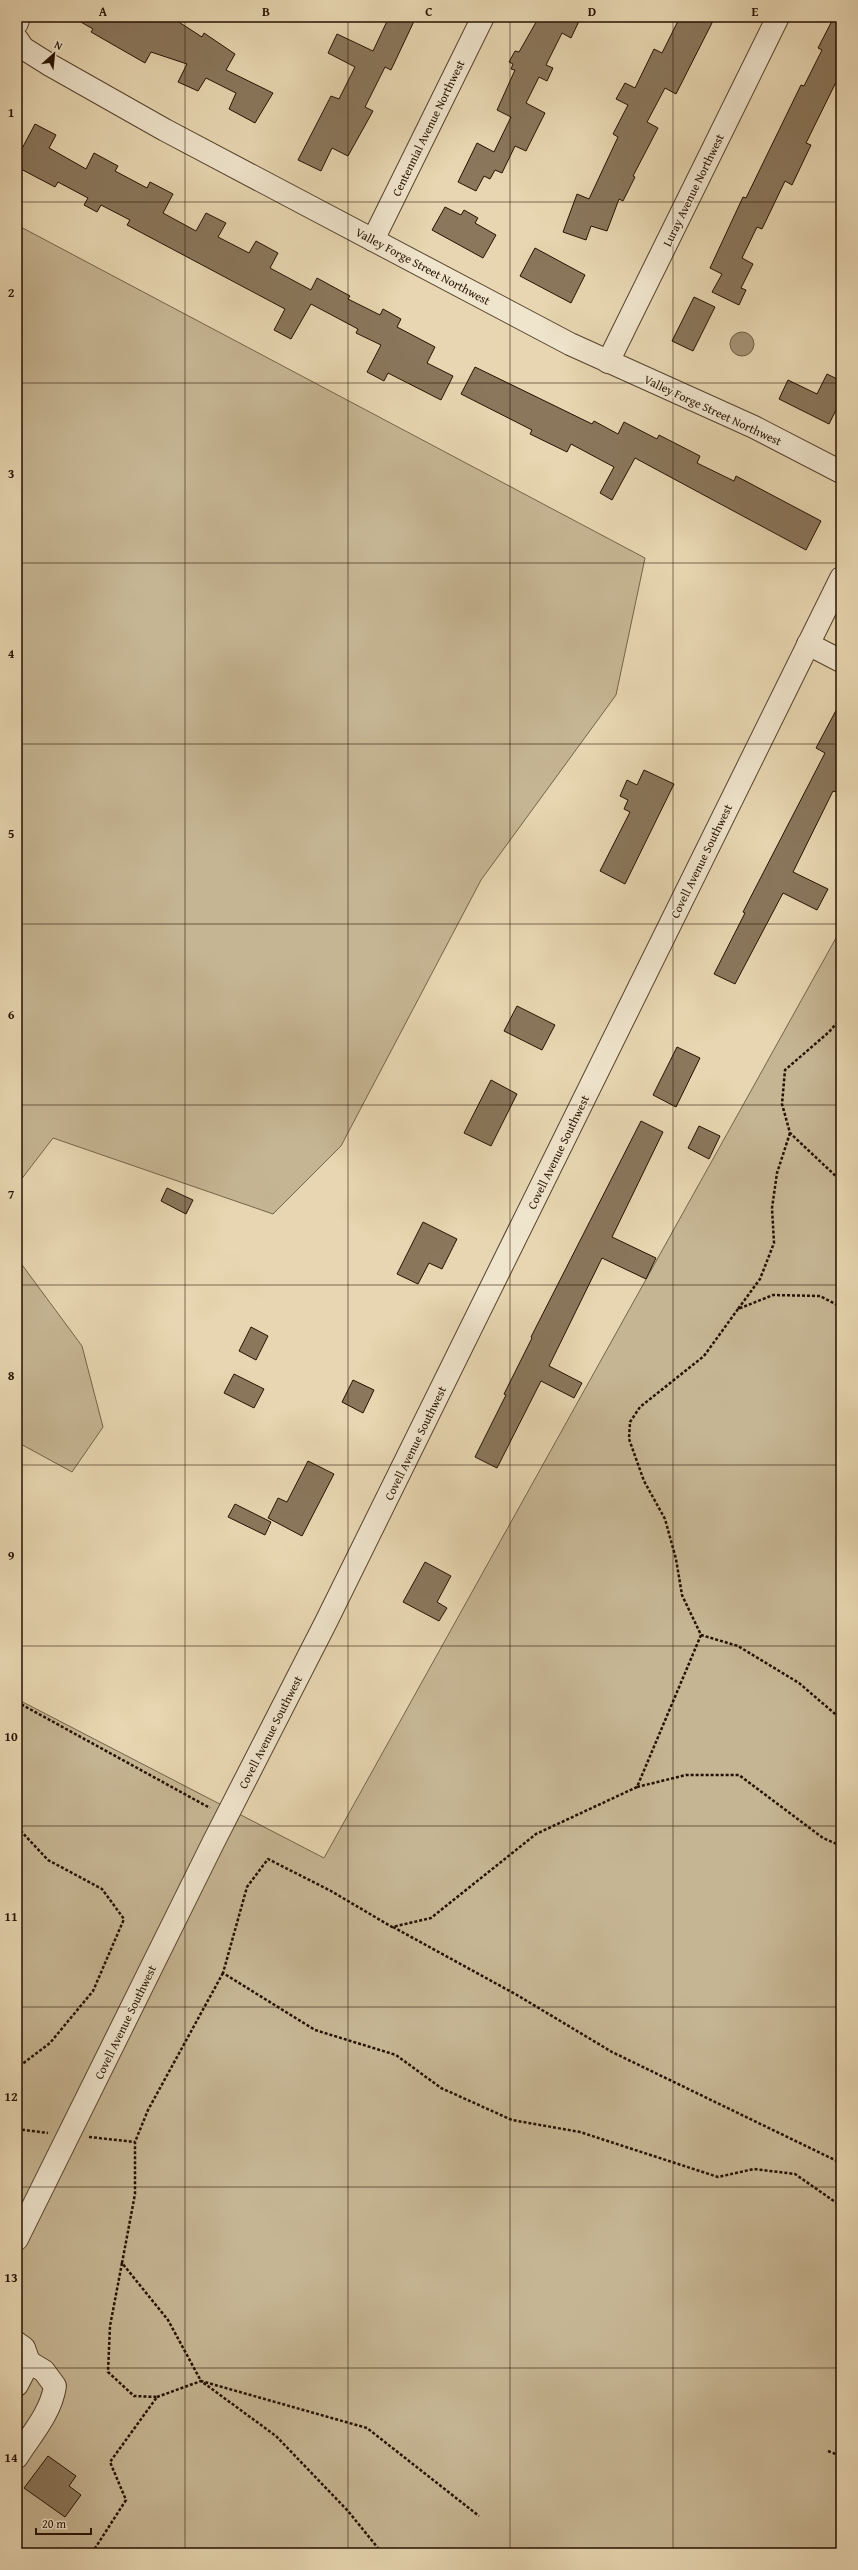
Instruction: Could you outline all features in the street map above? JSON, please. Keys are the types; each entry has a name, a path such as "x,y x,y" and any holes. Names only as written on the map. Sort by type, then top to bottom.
{"street":[{"path":"17,23 19,17"},
{"name":"Centennial Avenue Northwest","path":"373,240 483,17"},
{"name":"Luray Avenue Northwest","path":"608,362 778,17"},
{"name":"Valley Forge Street Northwest","path":"17,39 23,48 50,65 207,153 252,174 570,344 754,427 841,472"},
{"name":"Covell Avenue Southwest","path":"17,2239 226,1817 326,1622 841,578"},
{"path":"808,644 841,661"},
{"path":"17,2343 24,2348 30,2362 44,2371 51,2378 55,2386 46,2412 17,2457"},
{"path":"17,2385 30,2362"}],"path":[{"path":"841,1018 829,1032 785,1070 782,1104 790,1133 841,1181"},
{"path":"790,1133 777,1173 772,1208 774,1243 760,1279 704,1356 640,1407 630,1422 629,1439 644,1481 665,1519 676,1559 682,1595 701,1635 738,1646 799,1683 841,1719"},
{"path":"738,1309 773,1294 820,1296 841,1307"},
{"path":"637,1787 701,1635"},
{"path":"17,1702 226,1817"},
{"path":"392,1927 431,1918 536,1834 637,1787 686,1775 739,1775 823,1838 841,1846"},
{"path":"17,1827 48,1860 102,1889 124,1918 93,1991 50,2043 17,2068"},
{"path":"479,2516 367,2428 201,2381 157,2397 134,2396 108,2372 110,2326 135,2194 135,2142 148,2110 223,1973 247,1887 268,1859 331,1891 392,1927 517,1995 612,2052 841,2163"},
{"path":"223,1973 315,2030 396,2055 442,2088 512,2120 580,2132 718,2177 754,2169 795,2174 841,2206"},
{"path":"17,2129 52,2133"},
{"path":"86,2137 135,2142"},
{"path":"122,2262 168,2320 201,2381 276,2436 348,2511 382,2553"},
{"path":"92,2553 126,2500 110,2462 157,2397"},
{"path":"828,2451 841,2456"}],"shaded area":[{"path":"17,225 645,558 616,695 481,880 341,1146 273,1214 53,1138 17,1185"},
{"path":"742,332 750,336 754,344 750,352 742,356 734,352 730,344 734,336"},
{"path":"841,929 841,2553 17,2553 17,1699 324,1858"},
{"path":"17,1258 82,1346 103,1427 72,1472 17,1442"}],"building":[{"path":"72,17 171,17 202,37 204,33 235,54 226,70 273,93 255,123 229,109 236,93 206,78 198,91 178,82 187,64 151,52 145,63 91,32 93,29"},
{"path":"389,17 416,17 391,70 385,67 365,107 373,111 348,156 332,148 321,171 298,160 331,96 339,99 355,67 328,53 337,34 373,51"},
{"path":"539,17 581,17 571,38 562,33 546,65 553,68 547,81 539,77 526,103 545,113 526,151 515,146 502,173 495,170 490,179 484,176 476,191 458,182 477,143 494,152 511,117 497,110 515,70 511,69 513,64 509,62 515,51 519,52"},
{"path":"680,17 715,17 676,94 665,88 647,122 658,128 633,176 635,177 623,201 619,199 607,231 591,226 586,240 563,232 577,194 589,199 618,137 613,134 628,105 616,99 625,83 635,88 654,49 662,53"},
{"path":"834,17 841,17 841,72 806,143 811,145 792,185 785,181 762,229 757,227 742,258 753,264 741,288 746,290 739,305 712,292 722,274 710,268 743,197 746,198 801,85 804,86 822,50 818,48"},
{"path":"35,124 56,135 49,148 86,169 94,153 118,166 115,171 147,188 150,182 173,194 163,213 196,231 206,213 226,223 218,237 249,253 256,241 278,253 270,268 311,290 317,278 350,296 348,299 380,315 383,309 401,319 397,327 435,347 427,363 453,376 441,400 388,373 384,381 367,372 381,345 356,333 358,329 311,304 291,339 274,330 285,309 127,225 130,220 101,205 97,212 84,205 88,198 58,182 55,187 17,167 17,158"},
{"path":"445,207 461,215 464,210 478,218 475,223 496,235 483,258 432,230"},
{"path":"535,248 585,275 571,303 520,276"},
{"path":"694,297 715,307 693,351 672,341"},
{"path":"475,367 592,424 594,421 618,434 624,422 657,439 659,435 700,456 697,463 734,481 736,476 821,521 806,550 635,458 612,500 600,493 614,467 571,444 567,452 530,434 532,430 461,394"},
{"path":"827,374 841,381 841,400 829,424 779,399 788,380 817,394"},
{"path":"841,701 841,782 836,792 833,791 793,872 828,889 817,910 783,893 735,984 714,974 745,913 743,912 825,753 816,748"},
{"path":"644,770 674,784 625,884 600,871 630,812 624,809 628,800 620,796 627,780 637,785"},
{"path":"517,1006 555,1025 542,1050 504,1031"},
{"path":"677,1047 700,1058 676,1107 653,1095"},
{"path":"491,1080 517,1094 491,1146 464,1133"},
{"path":"641,1121 663,1132 612,1237 656,1258 646,1279 602,1258 549,1366 582,1383 574,1398 541,1381 497,1468 475,1457 506,1395 504,1394 532,1338 531,1337"},
{"path":"699,1126 720,1136 709,1159 688,1148"},
{"path":"167,1188 193,1200 186,1214 161,1201"},
{"path":"423,1222 457,1239 442,1269 429,1263 418,1284 397,1274"},
{"path":"251,1327 268,1336 256,1360 239,1351"},
{"path":"234,1374 264,1389 254,1408 224,1393"},
{"path":"353,1380 374,1390 363,1413 342,1402"},
{"path":"308,1461 334,1474 302,1536 268,1518 278,1498 287,1502"},
{"path":"235,1504 271,1522 265,1535 228,1517"},
{"path":"425,1562 451,1576 437,1602 447,1608 439,1621 403,1602"},
{"path":"48,2456 76,2476 69,2486 81,2495 65,2517 24,2488"}]}
